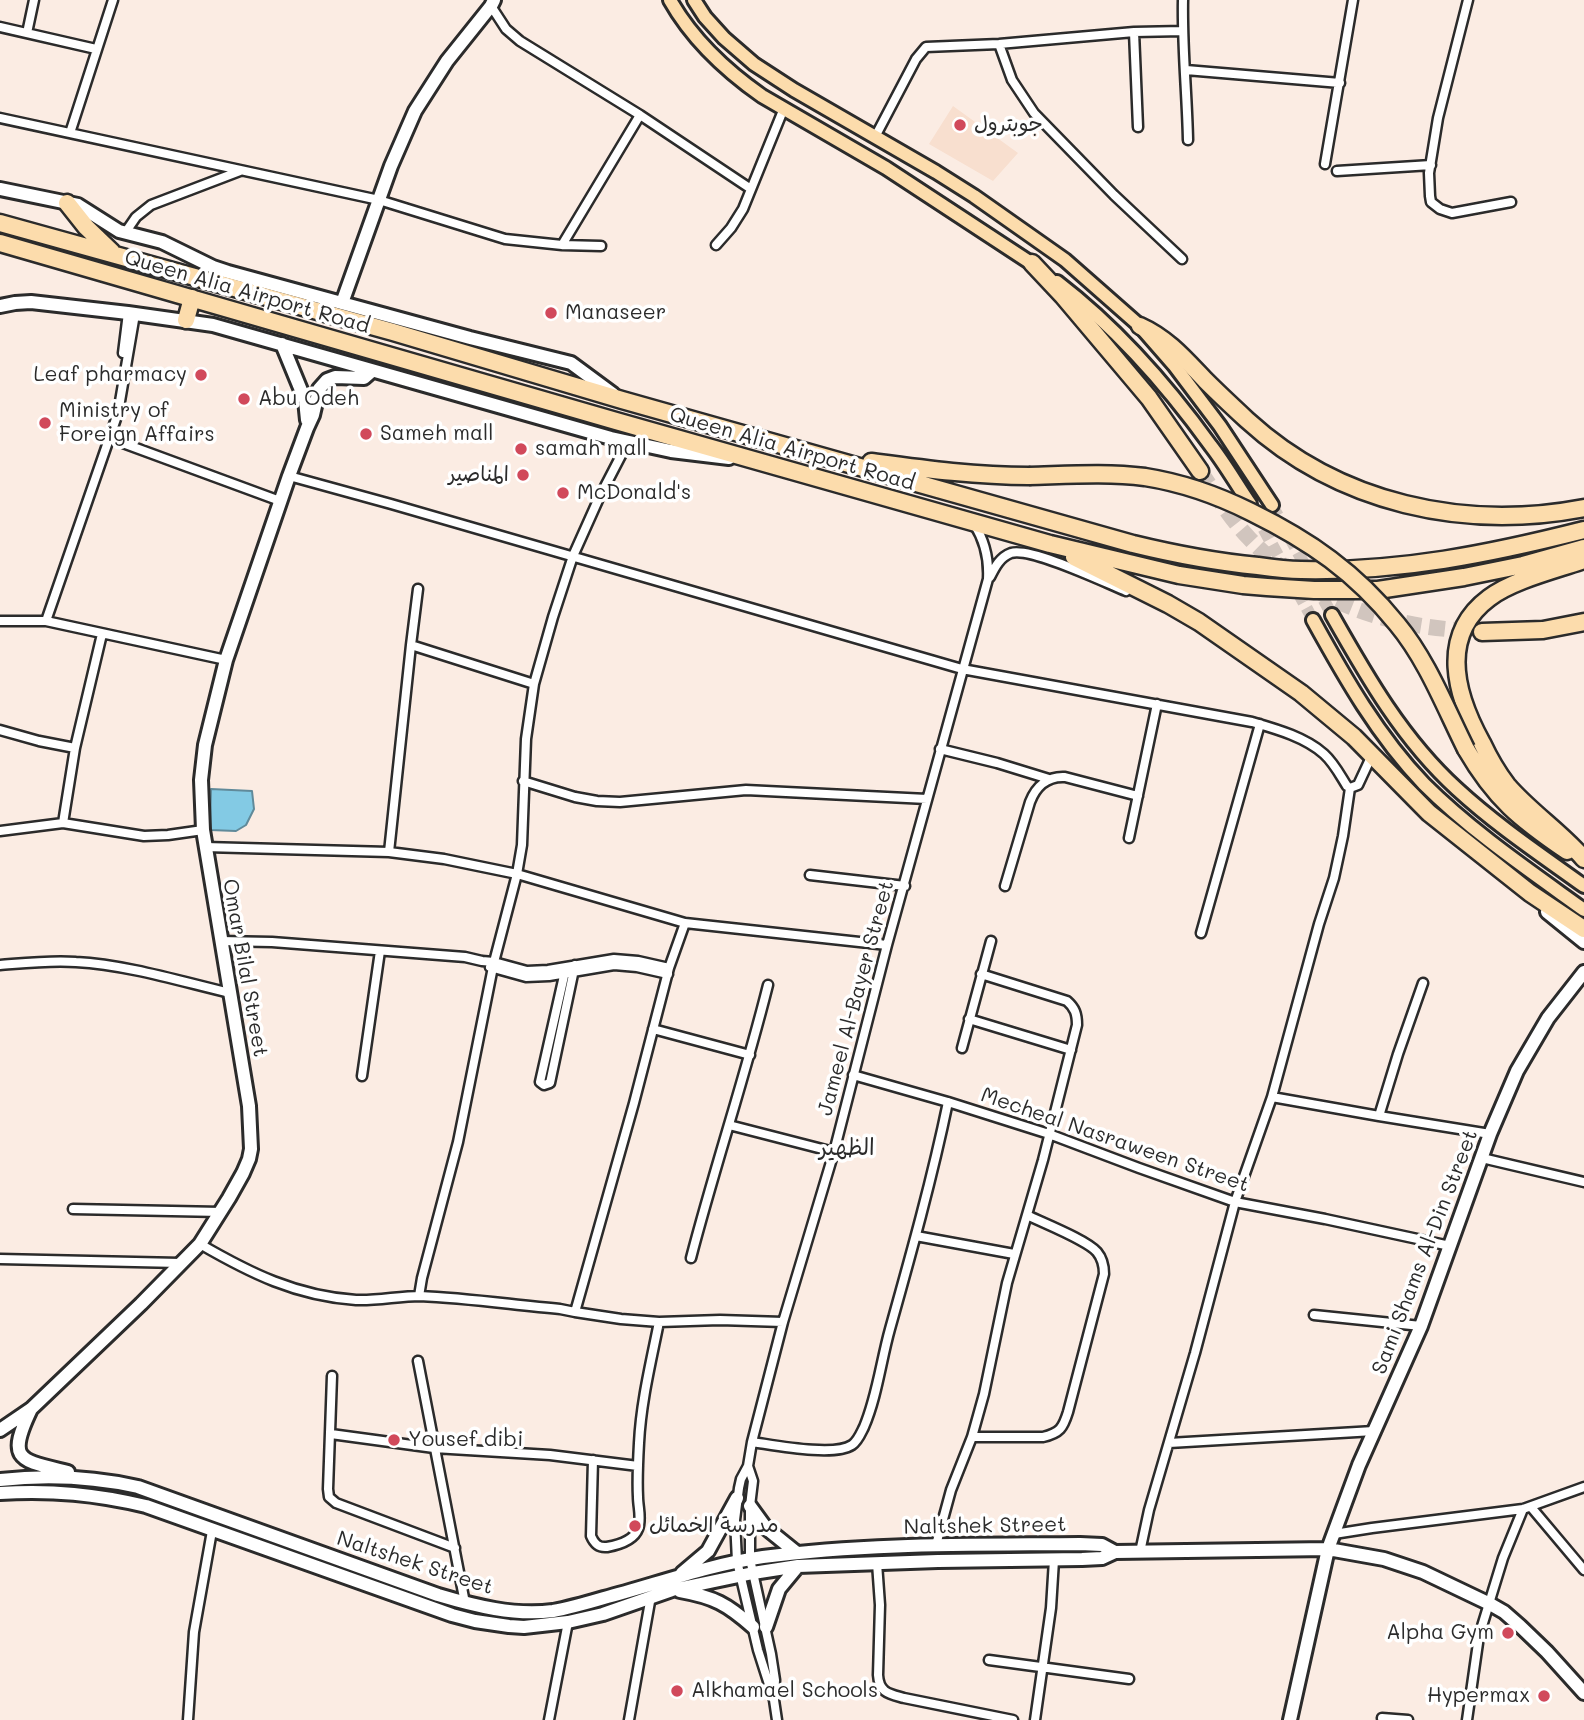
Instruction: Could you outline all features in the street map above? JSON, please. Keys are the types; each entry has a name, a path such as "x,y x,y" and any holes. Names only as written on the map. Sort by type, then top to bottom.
{"highway":[{"path":"67,203 86,228 114,254"},
{"name":"Queen Alia Airport Road","path":"0,223 114,254 226,279 395,325 622,400 1133,544 1208,560 1299,570 1391,567 1519,547 1584,530"},
{"name":"Queen Alia Airport Road","path":"0,243 1050,544 1136,566 1219,582 1266,587 1378,590 1432,583 1523,565 1584,548"},
{"path":"1032,263 1149,398 1200,471"},
{"path":"187,320 192,298"},
{"path":"1140,326 1164,339 1276,445 1323,473 1371,495 1432,510 1494,517 1543,515 1584,508"},
{"path":"814,454 947,472 1145,477 1212,494 1298,536 1351,576 1398,624 1421,659 1466,749 1488,785 1518,815 1584,861"},
{"path":"1050,544 1199,622 1301,693 1338,723 1429,813 1530,894 1584,929"},
{"path":"1584,560 1506,588 1486,600 1462,633 1457,653 1457,671 1464,706 1495,768 1519,798 1565,838 1584,861"},
{"path":"1482,632 1543,630 1584,622"}],"main road":[{"path":"670,0 686,25 712,55 743,83 886,168 1032,263 1078,298 1152,372 1213,447 1250,504"},
{"path":"694,0 724,38 754,64 965,190 1065,260 1140,326 1174,365 1220,426 1272,505"},
{"path":"1332,615 1379,695 1433,765 1501,826 1584,886"},
{"path":"1313,620 1367,712 1423,782 1483,835 1584,910"}],"street":[{"path":"27,33 34,0"},
{"path":"70,133 113,0"},
{"path":"1183,0 1188,140"},
{"path":"1325,164 1353,0"},
{"path":"1468,0 1438,118 1429,180 1430,196 1440,209 1452,213 1511,202"},
{"path":"342,303 391,166 415,111 447,61 495,2 506,29 520,41 640,115 751,189"},
{"path":"0,27 96,49"},
{"path":"875,137 916,59 926,47 1183,31"},
{"path":"1134,32 1138,127"},
{"path":"999,44 1012,80 1034,113 1114,195 1182,259"},
{"path":"1186,70 1340,83"},
{"path":"716,245 737,219 784,108"},
{"path":"562,245 640,115"},
{"path":"0,118 379,200 505,239 601,246"},
{"path":"1336,171 1431,165"},
{"path":"125,233 136,216 151,205 240,171"},
{"path":"0,189 83,208 107,225 125,233 162,242 213,267 226,279 342,303 395,325"},
{"path":"0,306 31,302 213,325 628,442 698,455 753,460"},
{"path":"46,621 115,418 132,313"},
{"name":"Omar Bilal Street","path":"282,344 305,400 307,428"},
{"name":"Omar Bilal Street","path":"0,1430 31,1409 200,1244 243,1173 251,1149 249,1106 205,847 202,767 226,660 319,389 335,377 365,379 372,371"},
{"path":"109,438 280,502"},
{"path":"419,1296 458,1142 494,965 517,874 522,845 526,739 534,684 573,556 628,442"},
{"path":"289,476 391,503 962,669 1260,724 1315,747 1326,756 1350,788"},
{"name":"Jameel Al-Bayer Street","path":"774,1700 767,1682 759,1627 744,1560 735,1541 737,1498 741,1479 748,1466 783,1322 834,1152 887,945 988,579 986,553 973,522"},
{"name":"Jameel Al-Bayer Street","path":"988,579 1004,556 1023,552 1087,575 1184,620 1199,622"},
{"path":"389,852 418,589"},
{"path":"0,621 46,621 226,660"},
{"path":"63,823 75,748 102,634"},
{"path":"411,645 534,684"},
{"path":"1129,838 1157,704"},
{"path":"1201,933 1260,724"},
{"path":"0,730 75,748"},
{"path":"940,749 1049,779"},
{"path":"1350,788 1358,785 1372,755"},
{"path":"1005,886 1032,797 1037,788 1049,779 1065,777 1138,796"},
{"path":"523,781 597,801 620,802 746,790 927,799"},
{"path":"1140,1552 1149,1510 1235,1202 1272,1097 1334,878 1350,788"},
{"path":"0,831 63,823 144,836 203,830"},
{"path":"205,847 389,852 444,859 517,874 685,923 887,945"},
{"path":"810,874 905,886"},
{"path":"1530,894 1584,942"},
{"path":"575,1312 668,971 685,923"},
{"path":"220,940 465,957 527,971 614,965 668,971"},
{"path":"962,1048 991,941"},
{"path":"362,1076 380,951"},
{"path":"0,965 76,961 230,993"},
{"path":"570,969 554,1066 550,1083 544,1085 540,1082 570,969"},
{"name":"Sami Shams Al-Din Street","path":"1290,1720 1328,1549 1359,1465 1421,1326 1490,1134 1511,1084 1548,1018 1582,973"},
{"path":"936,1545 951,1490 972,1437 984,1394 1014,1254 1027,1215 1077,1025 1077,1015 1072,1005 1066,1001 981,974"},
{"path":"1379,1116 1423,983"},
{"path":"691,1258 768,985"},
{"path":"970,1019 1071,1050"},
{"path":"653,1029 750,1055"},
{"path":"544,1065 554,1066"},
{"name":"Mecheal Nasraween Street","path":"853,1075 1049,1134 1235,1202 1450,1246"},
{"path":"1272,1097 1490,1134"},
{"path":"752,1442 825,1450 848,1447 858,1439 873,1400 936,1160 948,1102"},
{"path":"729,1125 834,1152"},
{"path":"1482,1158 1584,1182"},
{"path":"73,1209 221,1212"},
{"path":"972,1437 1043,1437 1061,1429 1065,1423 1104,1274 1101,1258 1094,1249 1027,1215"},
{"path":"916,1236 1014,1254"},
{"path":"200,1244 259,1276 315,1295 358,1300 419,1296 659,1322 783,1322"},
{"path":"0,1259 180,1263"},
{"path":"1314,1315 1421,1326"},
{"path":"593,1460 593,1542 601,1547 626,1541 638,1529 640,1422 659,1322"},
{"path":"418,1361 465,1603"},
{"path":"332,1376 328,1489 331,1501 455,1548"},
{"path":"31,1409 17,1444 19,1453 25,1460 95,1479"},
{"path":"1169,1443 1374,1431"},
{"path":"331,1434 434,1448 550,1455 638,1466"},
{"name":"Jameel Al-Bayer Street","path":"748,1466 753,1481 744,1560 759,1627 775,1680 777,1720"},
{"name":"Naltshek Street","path":"0,1480 44,1477 95,1479 138,1487 465,1603 526,1612 552,1611 744,1560 797,1553 936,1545 1080,1544 1102,1545 1115,1552"},
{"path":"1334,1534 1527,1508 1584,1487"},
{"name":"Naltshek Street","path":"0,1493 57,1492 103,1497 146,1506 452,1615 475,1621 524,1627 568,1622 603,1614 673,1590 798,1566 938,1560 1102,1558 1115,1552 1328,1549 1384,1559 1423,1572 1490,1604 1520,1626 1584,1693"},
{"path":"677,1576 699,1561 708,1551 737,1498"},
{"path":"750,1506 766,1528 797,1553"},
{"path":"1527,1508 1584,1570"},
{"path":"1467,1720 1479,1636 1509,1542 1527,1508"},
{"path":"188,1720 194,1632 212,1531"},
{"path":"1035,1720 1055,1560"},
{"path":"877,1563 880,1605 878,1682 883,1691 904,1698 1013,1720"},
{"path":"673,1590 712,1598 759,1627 779,1589 798,1566"},
{"path":"629,1720 651,1596"},
{"path":"549,1720 568,1622"},
{"path":"989,1660 1129,1679"},
{"path":"1382,1718 1408,1720"}],"shaded area":[{"name":"جوبترول","path":"953,106 1018,153 993,181 929,144"}],"water":[{"path":"211,789 252,791 254,809 246,825 236,831 210,830"}],"tunnel":[{"path":"1200,471 1228,513 1263,553 1318,592 1380,617 1421,626 1482,632"},
{"path":"1272,505 1332,615"},
{"path":"1255,513 1313,620"}],"place":[{"name":"جوبترول","path":"960,125"},
{"name":"Manaseer","path":"551,313"},
{"name":"Leaf pharmacy","path":"201,375"},
{"name":"Abu Odeh","path":"244,399"},
{"name":"Ministry of Foreign Affairs","path":"45,423"},
{"name":"Sameh mall","path":"366,434"},
{"name":"samah mall","path":"521,449"},
{"name":"المناصير","path":"523,475"},
{"name":"McDonald's","path":"563,493"},
{"name":"Yousef dibi","path":"394,1440"},
{"name":"مدرسة الخمائل","path":"635,1526"},
{"name":"Alpha Gym","path":"1508,1633"},
{"name":"Alkhamael Schools","path":"677,1691"},
{"name":"Hypermax","path":"1544,1696"}],"district":[{"name":"الظهير","path":"847,1148"}]}
